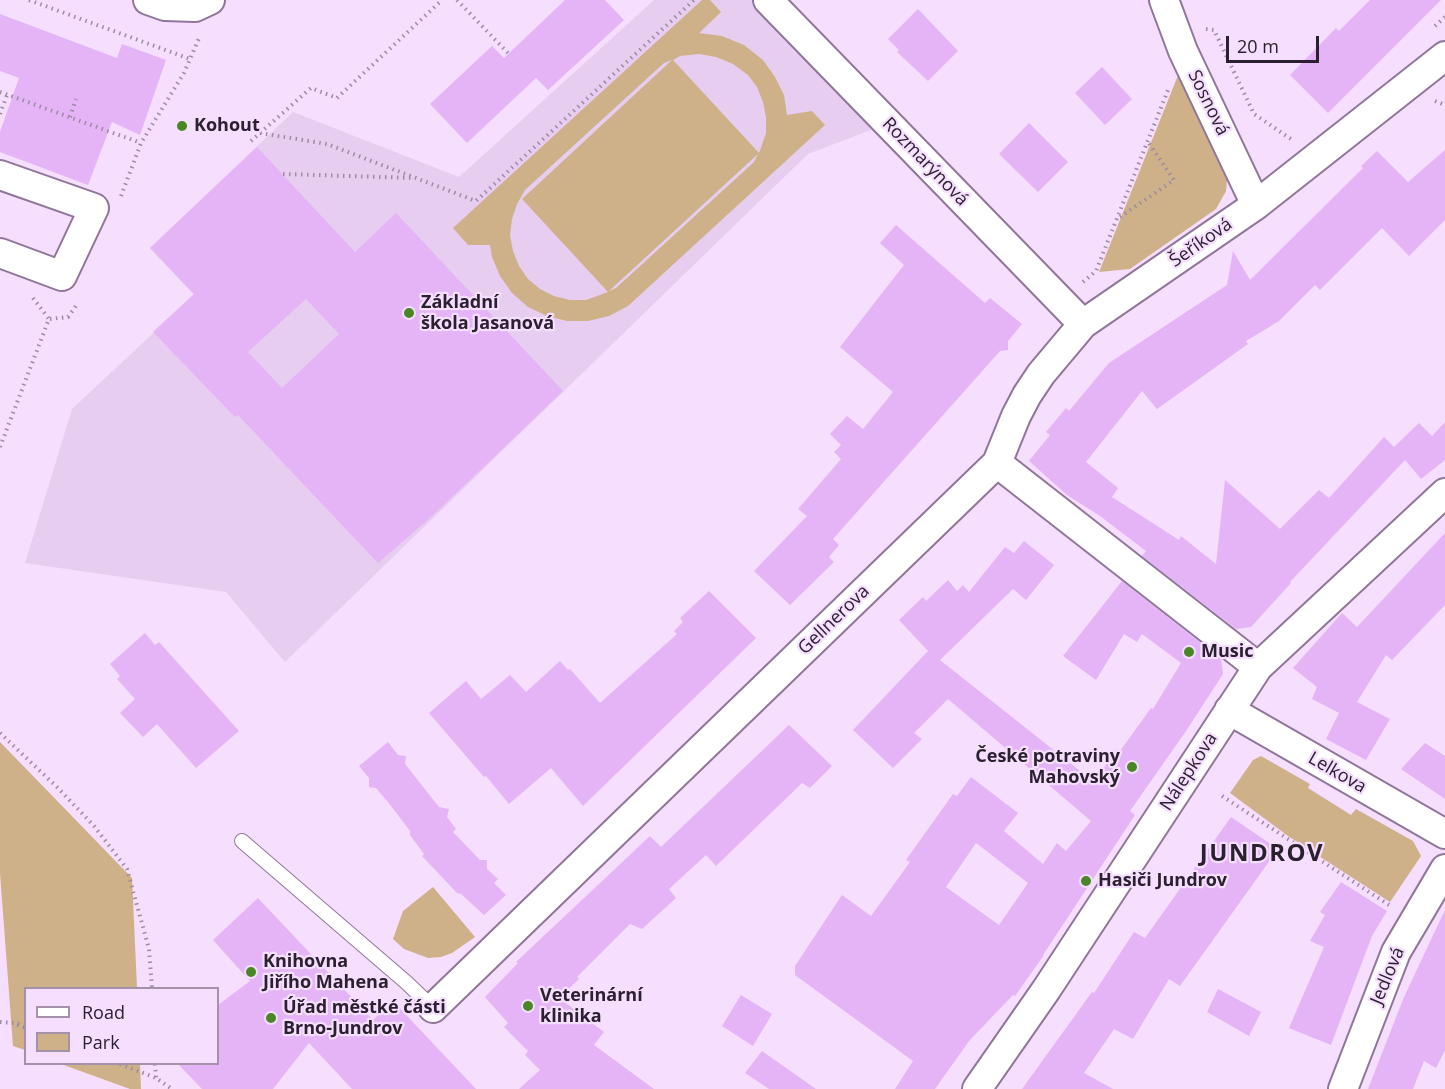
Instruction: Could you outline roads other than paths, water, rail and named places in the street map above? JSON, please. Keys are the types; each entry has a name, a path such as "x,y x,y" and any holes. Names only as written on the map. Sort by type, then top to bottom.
{"street":[{"path":"148,0 165,6 195,7 210,0"},
{"name":"Rozmarýnová","path":"768,0 1083,324"},
{"name":"Sosnová","path":"1164,0 1183,51 1256,205"},
{"name":"Šeříková","path":"997,463 1027,395 1041,374 1083,324 1256,205 1444,57"},
{"path":"0,175 94,208 62,276 0,253"},
{"path":"997,463 1258,668"},
{"name":"Gellnerova","path":"433,1008 997,463"},
{"name":"Nálepkova","path":"977,1089 1046,990 1258,668 1445,493"},
{"name":"Lelkova","path":"1229,710 1445,834"},
{"name":"Jedlová","path":"1342,1089 1396,952 1445,869"}],"lane":[{"path":"242,841 433,1008"}],"place":[{"name":"Kohout","path":"182,126"},
{"name":"Základní škola Jasanová","path":"409,313"},
{"name":"Music","path":"1189,652"},
{"name":"České potraviny Mahovský","path":"1132,767"},
{"name":"Hasiči Jundrov","path":"1086,881"},
{"name":"Knihovna Jiřího Mahena","path":"251,972"},
{"name":"Veterinární klinika","path":"528,1006"},
{"name":"Úřad městké části Brno-Jundrov","path":"271,1018"}],"district":[{"name":"JUNDROV","path":"1262,854"}]}
